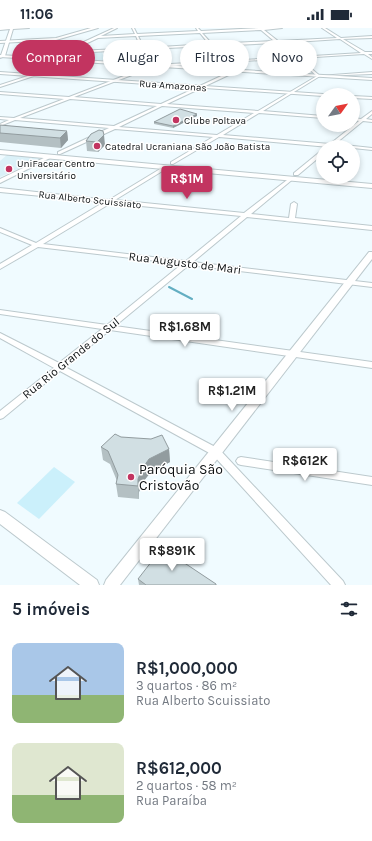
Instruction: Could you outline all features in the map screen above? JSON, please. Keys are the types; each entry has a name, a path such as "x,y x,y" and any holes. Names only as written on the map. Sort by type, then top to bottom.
{"main road":[{"path":"0,42 56,39 96,28"},
{"path":"0,148 56,155 293,176 372,186"},
{"path":"0,152 56,155"},
{"path":"293,176 316,177"},
{"path":"360,180 372,181"}],"street":[{"path":"12,28 8,42 1,57 12,58"},
{"path":"0,29 28,28"},
{"path":"91,40 116,28"},
{"path":"133,28 138,40"},
{"path":"169,28 172,33"},
{"path":"197,28 208,40"},
{"path":"260,28 275,40"},
{"path":"97,37 280,28"},
{"path":"323,28 372,58"},
{"path":"317,40 372,37"},
{"path":"317,57 372,53"},
{"path":"249,72 320,76 350,76 372,73"},
{"name":"Rua Amazonas","path":"0,73 12,74"},
{"path":"0,86 29,76"},
{"name":"Rua Amazonas","path":"46,76 316,95"},
{"path":"0,126 127,76"},
{"path":"0,181 223,76"},
{"path":"0,267 320,76"},
{"path":"350,76 372,79"},
{"path":"0,93 316,116"},
{"path":"360,97 372,98"},
{"path":"337,140 372,112"},
{"path":"0,118 316,145"},
{"path":"362,120 372,121"},
{"path":"360,148 372,149"},
{"name":"Rua Rio Grande do Sul","path":"0,416 316,158"},
{"name":"Rua Alberto Scuissiato","path":"0,190 372,228"},
{"path":"292,220 294,204"},
{"name":"Rua Augusto de Mari","path":"0,230 37,245 372,285"},
{"path":"111,585 372,254"},
{"path":"0,312 372,365"},
{"path":"0,336 216,452 339,585"},
{"path":"241,461 372,481"},
{"path":"0,516 92,585"}],"shaded area":[{"path":"95,52 102,52 103,61 95,60"},
{"name":"UniFacear Centro Universitário","path":"7,155 40,159 0,177 0,161"},
{"path":"54,467 75,482 39,519 17,503"}],"building":[{"name":"Clube Poltava","path":"180,109 197,114 173,126 154,122"},
{"path":"0,125 67,131 60,138 0,133"},
{"path":"99,130 103,131 104,135 97,142 86,141 91,134"},
{"path":"115,434 121,437 151,439 162,435 169,449 149,459 142,469 138,479 138,486 116,484 118,475 108,451 101,447"},
{"path":"162,548 216,585 146,585 138,579"}],"waterway":[{"path":"169,287 192,299"}],"place":[{"name":"Clube Poltava","path":"176,120"},
{"name":"Catedral Ucraniana São João Batista","path":"97,146"},
{"name":"UniFacear Centro Universitário","path":"9,169"},
{"name":"Paróquia São Cristovão","path":"131,477"}]}
